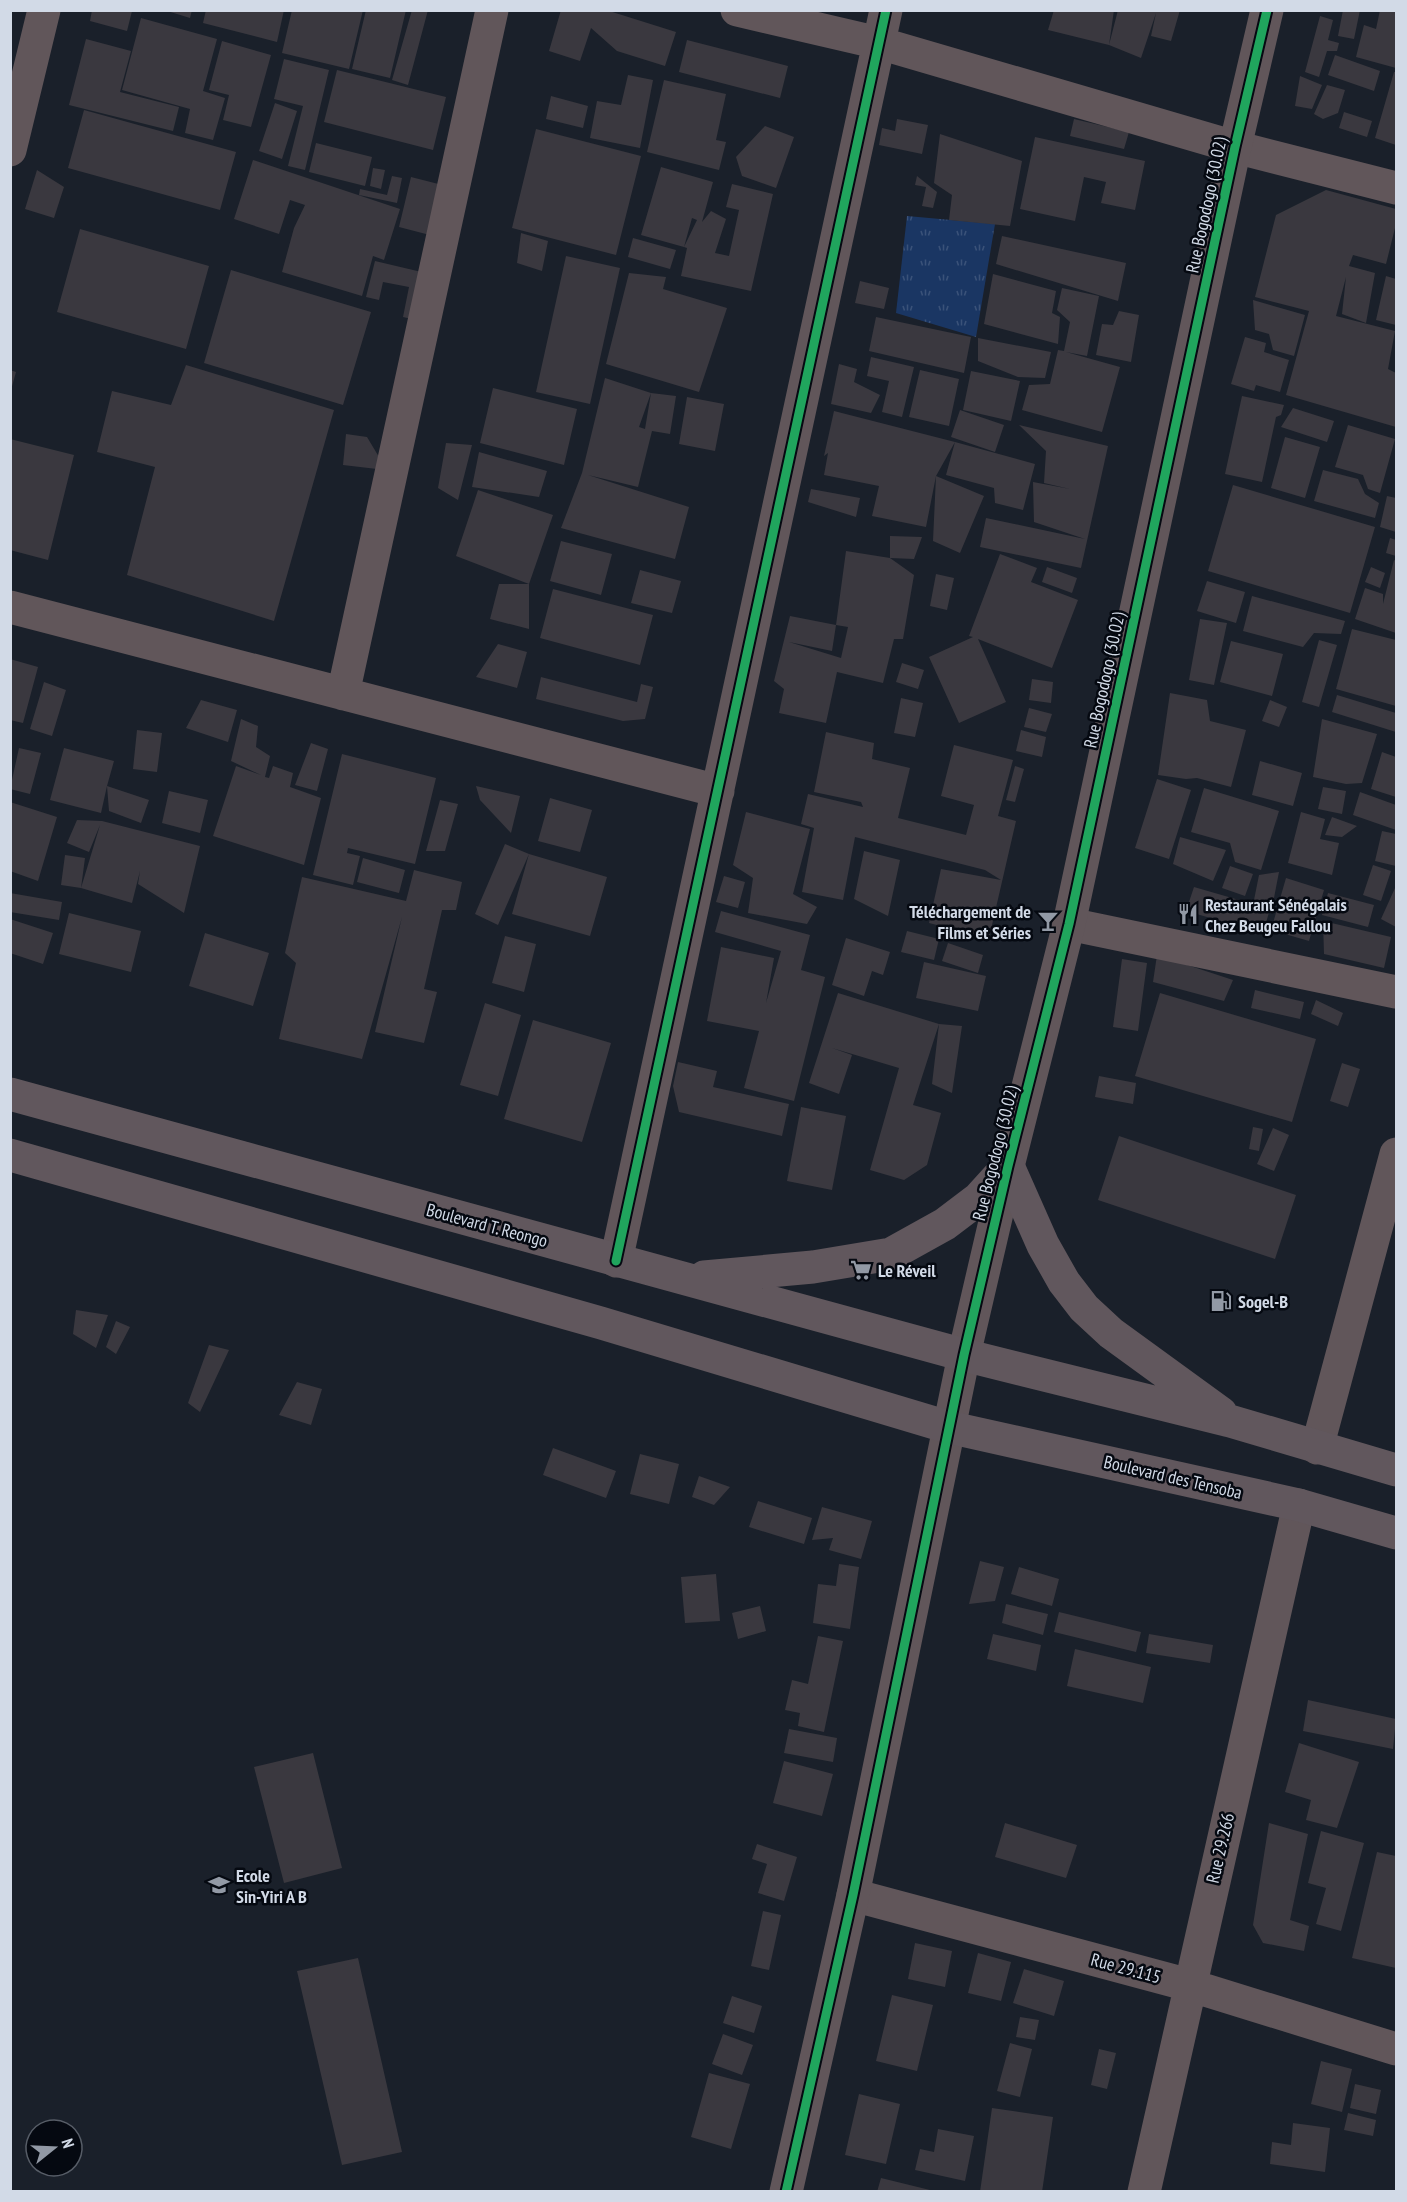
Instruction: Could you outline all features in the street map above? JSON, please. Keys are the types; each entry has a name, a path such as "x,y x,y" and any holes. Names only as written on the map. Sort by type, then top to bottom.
{"main road":[{"name":"Boulevard T. Reongo","path":"10,1094 964,1354"},
{"path":"10,1155 601,1323 948,1427"},
{"path":"684,1279 813,1267 891,1254 945,1224 978,1199 1008,1166 1043,1245 1064,1282 1084,1308 1111,1333 1230,1421"},
{"path":"964,1354 1230,1421 1396,1470"},
{"name":"Boulevard des Tensoba","path":"948,1427 1299,1505 1396,1533"}],"street":[{"path":"10,150 44,10"},
{"path":"343,694 492,10"},
{"path":"737,10 879,43 1235,147 1396,188"},
{"path":"616,1261 886,10"},
{"name":"Rue Bogodogo (30.02)","path":"786,2192 853,1895 964,1354 1008,1166 1069,924 1235,147 1267,10"},
{"path":"10,607 718,791"},
{"path":"1069,924 1396,992"},
{"path":"1317,1448 1396,1154"},
{"name":"Rue 29.266","path":"1144,2192 1189,1984 1299,1505"},
{"name":"Rue 29.115","path":"853,1895 1189,1984 1396,2049"}],"green space":[{"path":"907,216 995,224 976,337 896,313"}],"building":[{"path":"92,10 132,11 127,31 90,21"},
{"path":"164,10 192,10 190,18"},
{"path":"206,10 284,10 277,42 203,23"},
{"path":"292,10 363,10 349,69 282,53"},
{"path":"366,10 406,10 390,78 352,69"},
{"path":"412,10 428,10 408,85 392,80"},
{"path":"561,10 606,10 676,32 665,66 617,51 591,28 580,61 549,51"},
{"path":"1054,10 1114,10 1109,45 1048,30"},
{"path":"1118,10 1180,10 1171,41 1151,36 1156,13 1141,58 1109,45"},
{"path":"1343,10 1360,10 1354,39 1338,36"},
{"path":"1380,10 1396,10 1396,68 1356,57 1364,25 1376,29"},
{"path":"1320,16 1333,20 1328,40 1339,43 1337,51 1327,51 1319,77 1305,72"},
{"path":"141,18 217,39 203,91 225,98 213,140 185,133 190,109 122,90"},
{"path":"86,39 131,51 120,92 179,107 173,131 69,105"},
{"path":"687,40 788,66 780,98 679,72"},
{"path":"222,41 271,55 251,127 223,120 229,95 209,90"},
{"path":"1335,55 1380,71 1374,91 1328,75"},
{"path":"284,59 329,70 305,170 288,166 303,106 274,99"},
{"path":"337,70 446,97 433,150 324,122"},
{"path":"1394,72 1396,72 1396,145 1375,138"},
{"path":"628,75 653,80 640,148 590,138 597,101 621,105"},
{"path":"1300,76 1322,85 1312,109 1295,106"},
{"path":"664,80 726,94 716,140 726,142 719,170 647,152"},
{"path":"1327,85 1345,90 1338,113 1323,119 1314,114"},
{"path":"551,96 588,106 583,128 546,119"},
{"path":"275,103 297,111 282,159 259,151"},
{"path":"84,110 236,152 220,210 68,168"},
{"path":"1344,112 1372,121 1367,137 1339,128"},
{"path":"897,119 928,125 922,154 879,145 882,128 895,131"},
{"path":"1074,119 1129,132 1124,149 1070,136"},
{"path":"765,126 794,137 776,188 742,176 736,157"},
{"path":"536,129 641,156 616,255 512,228"},
{"path":"940,134 1022,161 1010,226 949,220 952,195 934,183"},
{"path":"1035,137 1145,161 1135,210 1101,203 1106,182 1084,177 1075,221 1020,209"},
{"path":"316,143 372,157 365,186 309,172"},
{"path":"253,160 400,209 384,260 373,256 362,296 282,272 294,228 305,205 290,200 279,234 234,219"},
{"path":"661,167 713,182 702,222 711,211 726,219 715,253 729,256 739,210 726,207 732,184 773,194 751,291 681,276 687,248 641,235","holes":["692,218 697,220 684,247"]},
{"path":"373,168 385,170 381,189 370,186"},
{"path":"37,170 64,187 54,218 25,209"},
{"path":"392,176 402,178 397,203 359,195 360,189 387,195"},
{"path":"917,176 937,192 933,208 922,206 926,187 915,185"},
{"path":"411,177 462,190 449,240 399,227"},
{"path":"1326,190 1396,209 1396,224 1386,264 1353,255 1349,266 1375,273 1366,323 1342,314 1346,277 1336,316 1395,331 1388,369 1396,373 1396,427 1286,395 1309,311 1255,297 1276,215"},
{"path":"80,229 209,266 186,349 57,312"},
{"path":"521,233 548,241 542,271 517,263"},
{"path":"1002,236 1126,263 1118,301 996,264"},
{"path":"633,238 676,250 670,269 628,257"},
{"path":"566,256 620,268 590,404 536,392"},
{"path":"375,261 430,274 420,321 403,317 409,287 383,282 379,300 366,297"},
{"path":"231,270 371,312 343,405 204,363"},
{"path":"629,273 666,277 663,289 727,308 699,392 606,364"},
{"path":"993,274 1056,291 1052,313 1060,317 1058,344 984,324"},
{"path":"1386,276 1396,279 1396,325 1376,320"},
{"path":"860,281 889,288 884,309 855,303"},
{"path":"1062,288 1099,296 1087,356 1066,352 1120,367 1102,432 1022,410 1029,385 1050,384 1058,350 1064,351 1070,322 1057,310"},
{"path":"1253,300 1305,315 1294,356 1273,350 1269,334 1255,330"},
{"path":"1119,311 1139,315 1131,362 1096,355 1102,324 1113,325"},
{"path":"876,317 971,337 964,373 869,351"},
{"path":"1245,337 1266,343 1264,352 1289,360 1280,392 1256,385 1254,391 1231,384"},
{"path":"978,338 1051,352 1045,378 1018,377 978,361"},
{"path":"871,357 914,367 902,417 882,412 889,381 867,376"},
{"path":"839,364 857,369 854,382 880,395 871,413 831,404"},
{"path":"186,365 334,410 274,621 127,575 155,467 97,452 112,391 171,405"},
{"path":"10,370 16,372 11,390 10,390"},
{"path":"920,370 959,379 949,426 909,417"},
{"path":"971,371 1020,381 1011,421 963,410"},
{"path":"605,378 651,393 676,396 670,434 652,431 638,487 588,475 689,507 675,559 561,528 582,473","holes":["651,393 645,429 639,427"]},
{"path":"493,388 577,409 564,465 480,443"},
{"path":"1242,396 1284,405 1281,415 1276,417 1262,482 1225,474"},
{"path":"687,397 724,404 715,451 679,444"},
{"path":"1293,408 1334,421 1327,442 1281,427"},
{"path":"960,410 1004,425 995,452 951,437"},
{"path":"834,411 955,442 936,476 926,527 872,516 879,486 824,475 828,453 824,456"},
{"path":"1019,425 1108,446 1081,568 980,547 986,518 1085,539 1034,522 1033,482 1070,489 1044,483 1046,451"},
{"path":"1348,425 1395,439 1380,493 1368,489 1363,475 1335,467"},
{"path":"346,434 367,437 379,457 377,469 343,465"},
{"path":"1285,437 1320,447 1305,498 1271,488"},
{"path":"10,439 74,455 48,560 10,550"},
{"path":"955,442 1035,464 1023,510 995,503 994,488 946,475"},
{"path":"446,443 472,445 458,500 438,488"},
{"path":"479,452 547,471 539,497 472,487"},
{"path":"1323,470 1358,479 1365,494 1379,503 1375,518 1314,501"},
{"path":"936,476 984,496 960,553 933,541"},
{"path":"1233,485 1375,527 1350,613 1208,571"},
{"path":"811,489 860,498 856,517 808,502"},
{"path":"478,490 553,515 529,584 456,556"},
{"path":"1387,496 1396,498 1396,532 1380,527"},
{"path":"890,536 922,537 914,559 890,558"},
{"path":"1390,538 1396,540 1396,556 1386,553"},
{"path":"561,541 612,554 601,595 550,581"},
{"path":"846,551 890,558 914,575 903,639 894,639 883,683 837,672 826,723 779,713 784,689 774,681 790,616 836,625","holes":["836,625 848,627 841,658 789,642 832,651"]},
{"path":"1000,554 1037,568 1031,582 1078,600 1052,668 978,639 1006,702 959,723 929,657 973,637 969,636"},
{"path":"1394,560 1396,561 1396,633 1355,619 1365,588 1383,594 1383,604"},
{"path":"1047,567 1077,578 1072,593 1042,582"},
{"path":"1371,567 1385,573 1380,588 1365,582"},
{"path":"640,570 681,581 672,613 631,603"},
{"path":"936,574 954,578 947,610 930,606"},
{"path":"1207,581 1245,592 1236,623 1197,611"},
{"path":"499,584 529,584 529,629 490,619"},
{"path":"553,589 653,615 640,665 540,638"},
{"path":"1252,596 1345,621 1341,634 1314,633 1303,647 1243,631"},
{"path":"1200,619 1227,623 1214,685 1189,680"},
{"path":"1352,629 1396,640 1396,706 1336,689"},
{"path":"1319,640 1337,645 1319,707 1302,702"},
{"path":"1231,641 1283,654 1272,696 1220,682"},
{"path":"498,644 527,652 517,688 476,677"},
{"path":"10,659 38,667 23,723 10,720"},
{"path":"902,663 924,670 918,689 896,682"},
{"path":"541,677 637,702 641,684 653,687 645,719 623,721 536,699"},
{"path":"1032,679 1053,682 1051,703 1029,700"},
{"path":"44,682 66,690 52,736 30,729"},
{"path":"1170,693 1207,700 1210,721 1246,730 1231,787 1197,778 1186,779 1158,775"},
{"path":"1337,695 1396,713 1396,732 1332,712"},
{"path":"901,698 923,703 915,737 894,733"},
{"path":"201,700 237,710 228,742 186,728"},
{"path":"1270,700 1287,707 1279,727 1262,721"},
{"path":"1029,708 1052,714 1046,732 1024,727"},
{"path":"241,719 258,726 256,747 270,756 265,777 269,778 273,766 293,773 290,787 321,798 304,865 213,836 236,766 261,775 231,761"},
{"path":"1322,719 1377,734 1362,783 1346,784 1313,777"},
{"path":"137,730 162,733 157,772 133,769"},
{"path":"1021,730 1046,737 1042,757 1016,751"},
{"path":"826,732 874,743 872,759 910,768 898,818 966,835 974,805 941,796 954,745 1013,760 998,816 1016,821 989,938 929,923 941,869 1001,880 985,870 855,837 843,900 802,892 814,828 801,824 808,794 863,807 861,802 814,792"},
{"path":"311,743 328,749 317,791 295,785"},
{"path":"19,748 41,753 30,794 10,789"},
{"path":"64,748 114,761 101,813 50,800"},
{"path":"1382,752 1396,757 1396,797 1371,789"},
{"path":"342,754 436,778 415,864 348,848 347,853 360,856 353,885 313,875"},
{"path":"1260,761 1302,773 1293,806 1252,795"},
{"path":"1015,766 1024,769 1015,802 1006,800"},
{"path":"1157,779 1191,790 1169,859 1135,848"},
{"path":"107,786 149,800 141,823 109,811"},
{"path":"476,786 520,796 511,833 480,800"},
{"path":"1323,787 1346,791 1342,814 1318,809"},
{"path":"1204,788 1279,811 1261,870 1235,862 1230,843 1191,832"},
{"path":"169,791 208,800 200,833 162,823"},
{"path":"1360,792 1396,805 1396,830 1353,815"},
{"path":"550,798 592,810 580,852 538,841"},
{"path":"440,800 458,804 445,851 426,851"},
{"path":"10,802 57,817 38,881 10,871"},
{"path":"746,812 810,829 793,894 817,907 807,924 748,913 753,878 733,865"},
{"path":"1301,812 1325,819 1320,839 1339,843 1332,875 1288,863"},
{"path":"1332,817 1357,826 1342,837 1325,835"},
{"path":"77,820 102,821 200,846 184,913 138,884 140,871 132,903 81,888 100,825 89,852 67,843"},
{"path":"1382,831 1396,834 1396,866 1375,861"},
{"path":"1180,837 1226,850 1213,881 1173,864"},
{"path":"505,844 529,854 498,925 475,914"},
{"path":"864,851 900,860 888,916 854,899"},
{"path":"529,854 607,877 590,936 512,914"},
{"path":"65,855 85,858 81,888 61,885"},
{"path":"363,858 405,870 399,893 357,882"},
{"path":"1373,865 1391,871 1381,901 1363,895"},
{"path":"1230,866 1253,874 1245,896 1222,888"},
{"path":"414,870 462,882 456,910 442,910 424,989 437,992 424,1043 375,1032 402,917 362,1059 279,1039 296,963 285,953 302,877 406,901"},
{"path":"1279,872 1273,903 1254,900 1259,875"},
{"path":"724,876 745,882 738,908 716,902"},
{"path":"1286,878 1324,890 1309,941 1271,930"},
{"path":"1194,887 1270,909 1263,933 1186,911"},
{"path":"1396,889 1396,927 1381,919"},
{"path":"10,893 62,902 59,920 10,912"},
{"path":"1328,893 1374,905 1368,927 1322,915"},
{"path":"721,911 810,935 801,970 825,977 794,1101 744,1088 759,1031 707,1021 721,947 774,958 766,1003 781,951 715,932"},
{"path":"69,913 141,931 131,972 59,954"},
{"path":"10,919 53,933 43,964 10,953"},
{"path":"1323,921 1391,937 1384,968 1324,954"},
{"path":"907,931 939,939 934,960 901,952"},
{"path":"205,933 269,953 253,1006 189,986"},
{"path":"505,936 536,944 524,992 492,983"},
{"path":"846,938 890,952 883,975 872,971 864,996 832,985"},
{"path":"948,943 983,955 978,973 942,961"},
{"path":"1157,955 1233,980 1224,1001 1153,982"},
{"path":"1122,959 1147,963 1138,1031 1113,1027"},
{"path":"924,962 986,976 978,1011 916,998"},
{"path":"1255,990 1304,1002 1300,1019 1251,1008"},
{"path":"838,993 939,1024 913,1105 941,1113 927,1165 904,1180 870,1170 899,1068 832,1048 852,1055 839,1094 809,1083"},
{"path":"1160,993 1316,1039 1292,1122 1135,1076"},
{"path":"1316,1000 1343,1013 1338,1026 1311,1014"},
{"path":"485,1003 521,1015 498,1096 460,1085"},
{"path":"533,1020 611,1043 582,1142 504,1119"},
{"path":"939,1024 962,1026 952,1093 932,1084"},
{"path":"678,1062 717,1071 713,1087 789,1104 782,1136 679,1112 673,1086"},
{"path":"1342,1063 1360,1069 1348,1107 1330,1101"},
{"path":"1099,1076 1136,1083 1133,1104 1095,1097"},
{"path":"801,1107 846,1116 832,1190 787,1181"},
{"path":"1253,1127 1263,1129 1259,1151 1249,1149"},
{"path":"1273,1128 1289,1135 1274,1171 1257,1164"},
{"path":"1119,1136 1296,1195 1275,1259 1098,1200"},
{"path":"76,1310 108,1315 96,1348 73,1334"},
{"path":"116,1321 130,1327 116,1354 106,1347"},
{"path":"209,1345 229,1350 200,1412 188,1403"},
{"path":"297,1382 322,1389 311,1425 279,1415"},
{"path":"553,1448 616,1471 606,1498 543,1475"},
{"path":"640,1454 679,1464 669,1504 630,1494"},
{"path":"699,1476 730,1487 714,1505 692,1497"},
{"path":"758,1501 812,1518 804,1544 749,1527"},
{"path":"822,1507 872,1521 861,1559 829,1550 833,1538 812,1540"},
{"path":"980,1561 1004,1567 995,1601 969,1604"},
{"path":"839,1564 859,1567 850,1629 813,1623 818,1584 836,1586"},
{"path":"1019,1567 1059,1579 1052,1606 1011,1594"},
{"path":"716,1574 720,1621 685,1623 681,1577"},
{"path":"1006,1604 1048,1614 1043,1635 1002,1623"},
{"path":"760,1606 766,1631 738,1639 732,1613"},
{"path":"1059,1612 1141,1632 1136,1652 1054,1632"},
{"path":"993,1634 1041,1645 1036,1671 987,1659"},
{"path":"1149,1634 1213,1645 1210,1663 1146,1653"},
{"path":"818,1636 843,1641 824,1732 798,1726 800,1713 785,1710 792,1680 808,1684"},
{"path":"1075,1649 1151,1667 1143,1703 1067,1686"},
{"path":"1308,1700 1396,1719 1393,1749 1303,1731"},
{"path":"789,1729 837,1738 833,1762 784,1753"},
{"path":"1299,1743 1359,1762 1337,1828 1306,1820 1311,1800 1285,1792"},
{"path":"313,1753 342,1868 284,1883 254,1767"},
{"path":"784,1761 833,1774 822,1816 773,1803"},
{"path":"1005,1823 1077,1845 1066,1878 995,1857"},
{"path":"1269,1823 1308,1834 1290,1920 1309,1926 1304,1951 1263,1943 1253,1925"},
{"path":"1321,1831 1364,1843 1341,1931 1316,1924 1326,1888 1308,1883"},
{"path":"757,1844 797,1857 784,1901 758,1893 767,1864 752,1859"},
{"path":"1377,1852 1396,1856 1396,1968 1352,1958"},
{"path":"763,1911 781,1915 769,1970 751,1966"},
{"path":"915,1943 952,1951 945,1987 908,1979"},
{"path":"978,1953 1011,1962 1001,2001 968,1993"},
{"path":"358,1958 402,2152 342,2165 297,1971"},
{"path":"1024,1969 1064,1981 1054,2016 1013,2003"},
{"path":"892,1995 933,2005 917,2071 876,2061"},
{"path":"732,1996 762,2006 754,2033 723,2023"},
{"path":"1020,2017 1039,2020 1035,2040 1016,2037"},
{"path":"723,2034 753,2045 742,2075 712,2064"},
{"path":"1010,2043 1032,2049 1020,2097 997,2091"},
{"path":"1099,2049 1116,2053 1107,2089 1091,2085"},
{"path":"1321,2061 1352,2069 1342,2112 1311,2104"},
{"path":"709,2073 750,2084 731,2149 691,2137"},
{"path":"1355,2084 1381,2090 1376,2114 1350,2108"},
{"path":"859,2094 900,2104 886,2164 845,2155"},
{"path":"992,2108 1053,2117 1042,2192 980,2192"},
{"path":"1348,2113 1376,2120 1373,2136 1344,2130"},
{"path":"1293,2123 1330,2128 1325,2172 1270,2164 1272,2142 1291,2145"},
{"path":"938,2129 974,2136 965,2181 915,2170 920,2149 934,2152"},
{"path":"881,2178 934,2191 934,2192 877,2192"}],"cycle path":[{"path":"616,1261 886,10"},
{"path":"786,2192 853,1895 964,1355 1008,1166 1069,924 1235,147 1267,10"}],"place":[{"name":"Restaurant Sénégalais Chez Beugeu Fallou","path":"1188,914"},
{"name":"Téléchargement de Films et Séries","path":"1048,921"},
{"name":"Le Réveil","path":"861,1270"},
{"name":"Sogel-B","path":"1221,1301"},
{"name":"Ecole Sin-Yiri A B","path":"219,1885"}]}
